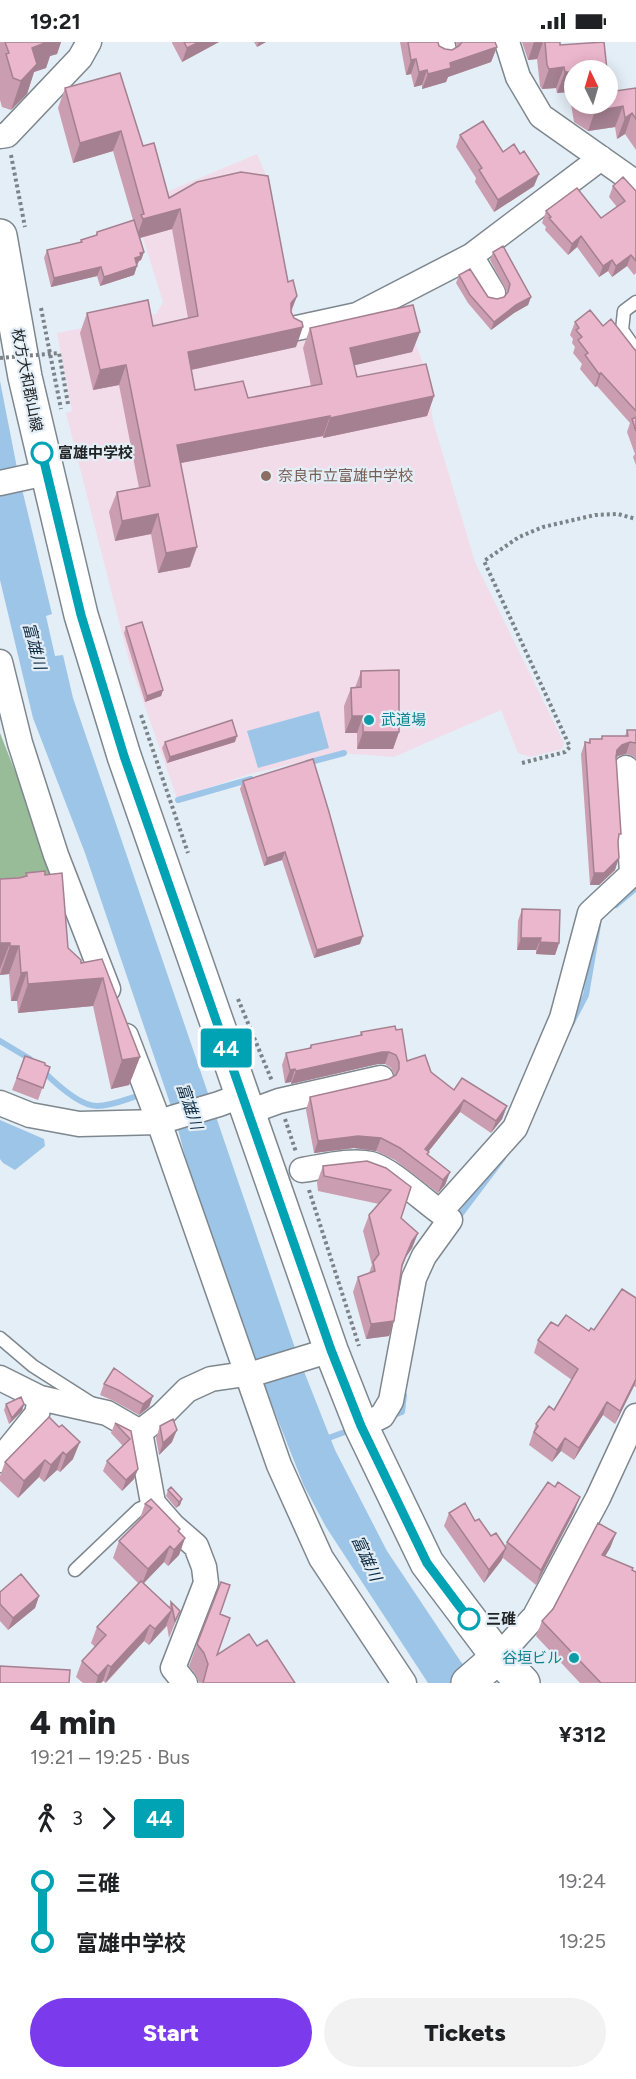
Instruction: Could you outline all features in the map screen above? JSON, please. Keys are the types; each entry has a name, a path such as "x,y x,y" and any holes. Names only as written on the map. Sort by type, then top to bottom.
{"main road":[{"name":"枚方大和郡山線","path":"13,232 25,377 37,475 124,756 248,1103 346,1349 361,1426 480,1672 523,1683"}],"street":[{"path":"507,42 518,77 541,116 636,183"},
{"path":"3,136 80,47"},
{"path":"297,328 357,315 471,256 601,158"},
{"path":"471,256 493,293"},
{"path":"0,483 37,475"},
{"path":"0,662 20,743 56,855 167,1120 253,1373 279,1465 321,1558 404,1683"},
{"path":"440,1212 514,1128 562,1018 590,913 634,872 624,768"},
{"path":"0,1104 30,1115 79,1124 167,1120 381,1078"},
{"path":"302,1170 342,1163 372,1164 388,1173 450,1220 424,1256 414,1278 391,1401 382,1416 361,1426"},
{"path":"140,1432 162,1415 187,1390 211,1379 253,1373 346,1349"},
{"path":"0,1378 40,1398 107,1413 140,1432 153,1503 173,1526 196,1546 204,1567 206,1583 172,1668 185,1683"},
{"path":"0,1460 37,1414 40,1398"},
{"path":"480,1672 535,1616 598,1498 636,1416"}],"lane":[{"path":"636,302 624,310 622,330 636,350"},
{"path":"0,1338 33,1366 107,1413"},
{"path":"75,1570 139,1509 153,1503"}],"path":[{"path":"3,136 13,232"},
{"path":"39,298 62,412"},
{"path":"0,358 59,353 68,404"},
{"path":"522,763 565,753 570,747 484,561 519,537 543,527 595,515 618,514 636,519"},
{"path":"140,712 190,861"},
{"path":"236,995 266,1064 248,1103 302,1170 346,1349"}],"shaded area":[{"name":"奈良市立富雄中学校","path":"257,154 268,180 297,332 398,298 426,371 433,421 475,562 564,743 562,749 530,757 518,753 501,710 394,757 339,753 250,774 177,798 129,661 66,413 72,411 57,333 156,314 163,302 133,206"}],"green space":[{"path":"0,733 24,794 52,882 0,887"}],"water":[{"name":"富雄川","path":"0,381 17,468 52,614 46,616 55,656 63,655 73,698 296,1351 335,1450 387,1551 461,1662 481,1683 428,1683 326,1527 304,1486 264,1385 199,1209 175,1118 85,853 33,718 0,580"},
{"path":"319,711 329,748 258,768 247,731"},
{"path":"0,1120 44,1139 45,1146 15,1170 0,1159"}],"building":[{"path":"5,42 47,42 32,48 37,64 21,81 13,78"},
{"path":"184,42 199,42 187,48"},
{"path":"408,42 438,42 439,46 452,50 462,42 495,42 497,47 450,63 451,68 428,74 427,70 419,72 416,59 411,60"},
{"path":"545,42 560,42 560,45 604,42 606,60 564,60 564,67 549,69"},
{"path":"120,73 143,146 154,143 169,198 197,182 241,172 268,176 288,282 293,280 297,296 291,303 291,312 294,318 302,322 303,327 188,352 195,390 243,381 248,398 322,384 310,328 413,305 420,332 350,348 357,377 426,364 434,396 330,418 330,416 177,445 197,547 166,553 158,514 122,521 117,492 150,486 126,365 100,370 87,313 148,300 153,326 198,316 180,209 143,219 141,215 144,214 121,131 80,143 65,88"},
{"path":"636,88 636,119 632,113 625,118 623,106 618,107 618,91"},
{"path":"483,121 503,152 514,144 520,154 524,151 539,174 498,200 479,170 482,168 460,135"},
{"path":"623,177 636,191 636,261 631,255 616,266 612,260 603,266 581,236 572,244 549,218 551,217 546,211 577,188 601,218 625,201 613,186"},
{"path":"134,220 144,252 135,258 137,266 104,277 101,267 54,278 47,250 82,242 81,240 97,235 97,232"},
{"path":"503,246 531,297 494,322 470,295 459,275 470,269 488,297 497,299 504,297 510,284 493,252"},
{"path":"590,310 603,326 611,319 636,350 636,411 601,373 599,374 585,355 588,353 578,340 582,337 576,330 579,328 575,322"},
{"path":"636,417 636,431 632,419"},
{"path":"142,622 163,690 147,696 126,627"},
{"name":"武道場","path":"399,670 399,732 363,732 363,716 352,716 351,688 361,687 361,671"},
{"path":"232,720 237,736 170,757 165,742"},
{"path":"627,730 636,730 636,743 630,742 617,750 621,834 619,834 618,842 619,858 604,873 594,873 585,742 590,743 590,739 602,739 602,736 628,736"},
{"path":"313,759 363,936 317,950 285,852 267,858 243,781"},
{"path":"45,871 45,875 62,873 68,948 81,960 81,963 102,959 140,1057 122,1060 103,978 28,984 27,972 21,973 19,946 0,943 0,879 19,878 27,876 26,873"},
{"path":"522,909 560,910 559,943 540,942 541,938 521,938"},
{"path":"395,1026 396,1030 402,1029 407,1061 425,1055 431,1072 454,1090 462,1078 507,1106 496,1121 464,1100 425,1149 429,1152 427,1154 450,1172 443,1180 400,1148 381,1138 358,1136 318,1141 310,1097 389,1079 396,1075 399,1069 396,1055 382,1052 296,1071 295,1069 290,1070 286,1053 311,1048 311,1045 362,1035 361,1032"},
{"path":"25,1056 50,1067 43,1088 17,1078"},
{"path":"367,1161 386,1168 411,1187 401,1218 418,1233 402,1265 394,1321 371,1324 358,1277 375,1271 373,1262 379,1254 369,1215 391,1190 324,1176 323,1166"},
{"path":"622,1289 636,1298 636,1379 620,1411 607,1402 579,1448 565,1438 557,1450 534,1432 538,1426 536,1424 549,1406 554,1410 578,1369 538,1340 551,1322 558,1326 566,1315 589,1331 591,1328 594,1330"},
{"path":"114,1368 153,1396 143,1404 104,1384"},
{"path":"21,1397 24,1404 12,1418 6,1404"},
{"path":"49,1417 59,1427 62,1425 80,1442 66,1455 63,1452 51,1465 45,1460 24,1481 5,1462"},
{"path":"173,1419 177,1430 163,1443 160,1426"},
{"path":"115,1423 131,1431 138,1469 126,1480 107,1461 130,1439"},
{"path":"548,1482 555,1487 558,1482 580,1497 541,1570 507,1542"},
{"path":"171,1487 182,1499 179,1502 168,1490"},
{"path":"151,1499 180,1529 178,1531 185,1538 174,1550 170,1546 148,1569 119,1541 152,1508 145,1504"},
{"path":"465,1503 475,1521 479,1519 491,1536 496,1533 506,1548 489,1570 449,1513"},
{"path":"598,1523 616,1533 602,1555 633,1568 632,1570 636,1572 636,1683 601,1683 542,1621 553,1609"},
{"path":"21,1574 39,1596 13,1618 0,1604 0,1592"},
{"path":"141,1581 172,1610 155,1629 150,1625 111,1667 108,1665 98,1676 82,1661 106,1635 97,1627"},
{"path":"221,1582 230,1585 220,1614 230,1618 217,1655 249,1634 257,1646 267,1640 295,1683 203,1683 208,1664 197,1644"},
{"path":"171,1602 180,1611 175,1621"},
{"path":"0,1666 70,1670 69,1683 0,1683"}],"waterway":[{"path":"307,763 344,753"},
{"path":"178,800 251,779"},
{"path":"616,905 636,888"},
{"path":"571,1024 586,995 598,925"},
{"path":"0,1041 30,1059"},
{"path":"42,1070 68,1092 90,1105 107,1105 134,1097"},
{"path":"457,1219 503,1158"},
{"path":"391,1416 402,1412 404,1395"},
{"path":"323,1440 353,1429"}],"bus line":[{"name":"44","path":"42,453 81,615 124,756 331,1350 361,1426 427,1563 469,1619"}],"place":[{"name":"富雄中学校","path":"42,453"},
{"name":"奈良市立富雄中学校","path":"266,476"},
{"name":"武道場","path":"369,720"},
{"name":"三碓","path":"469,1619"},
{"name":"谷垣ビル","path":"574,1658"}]}
